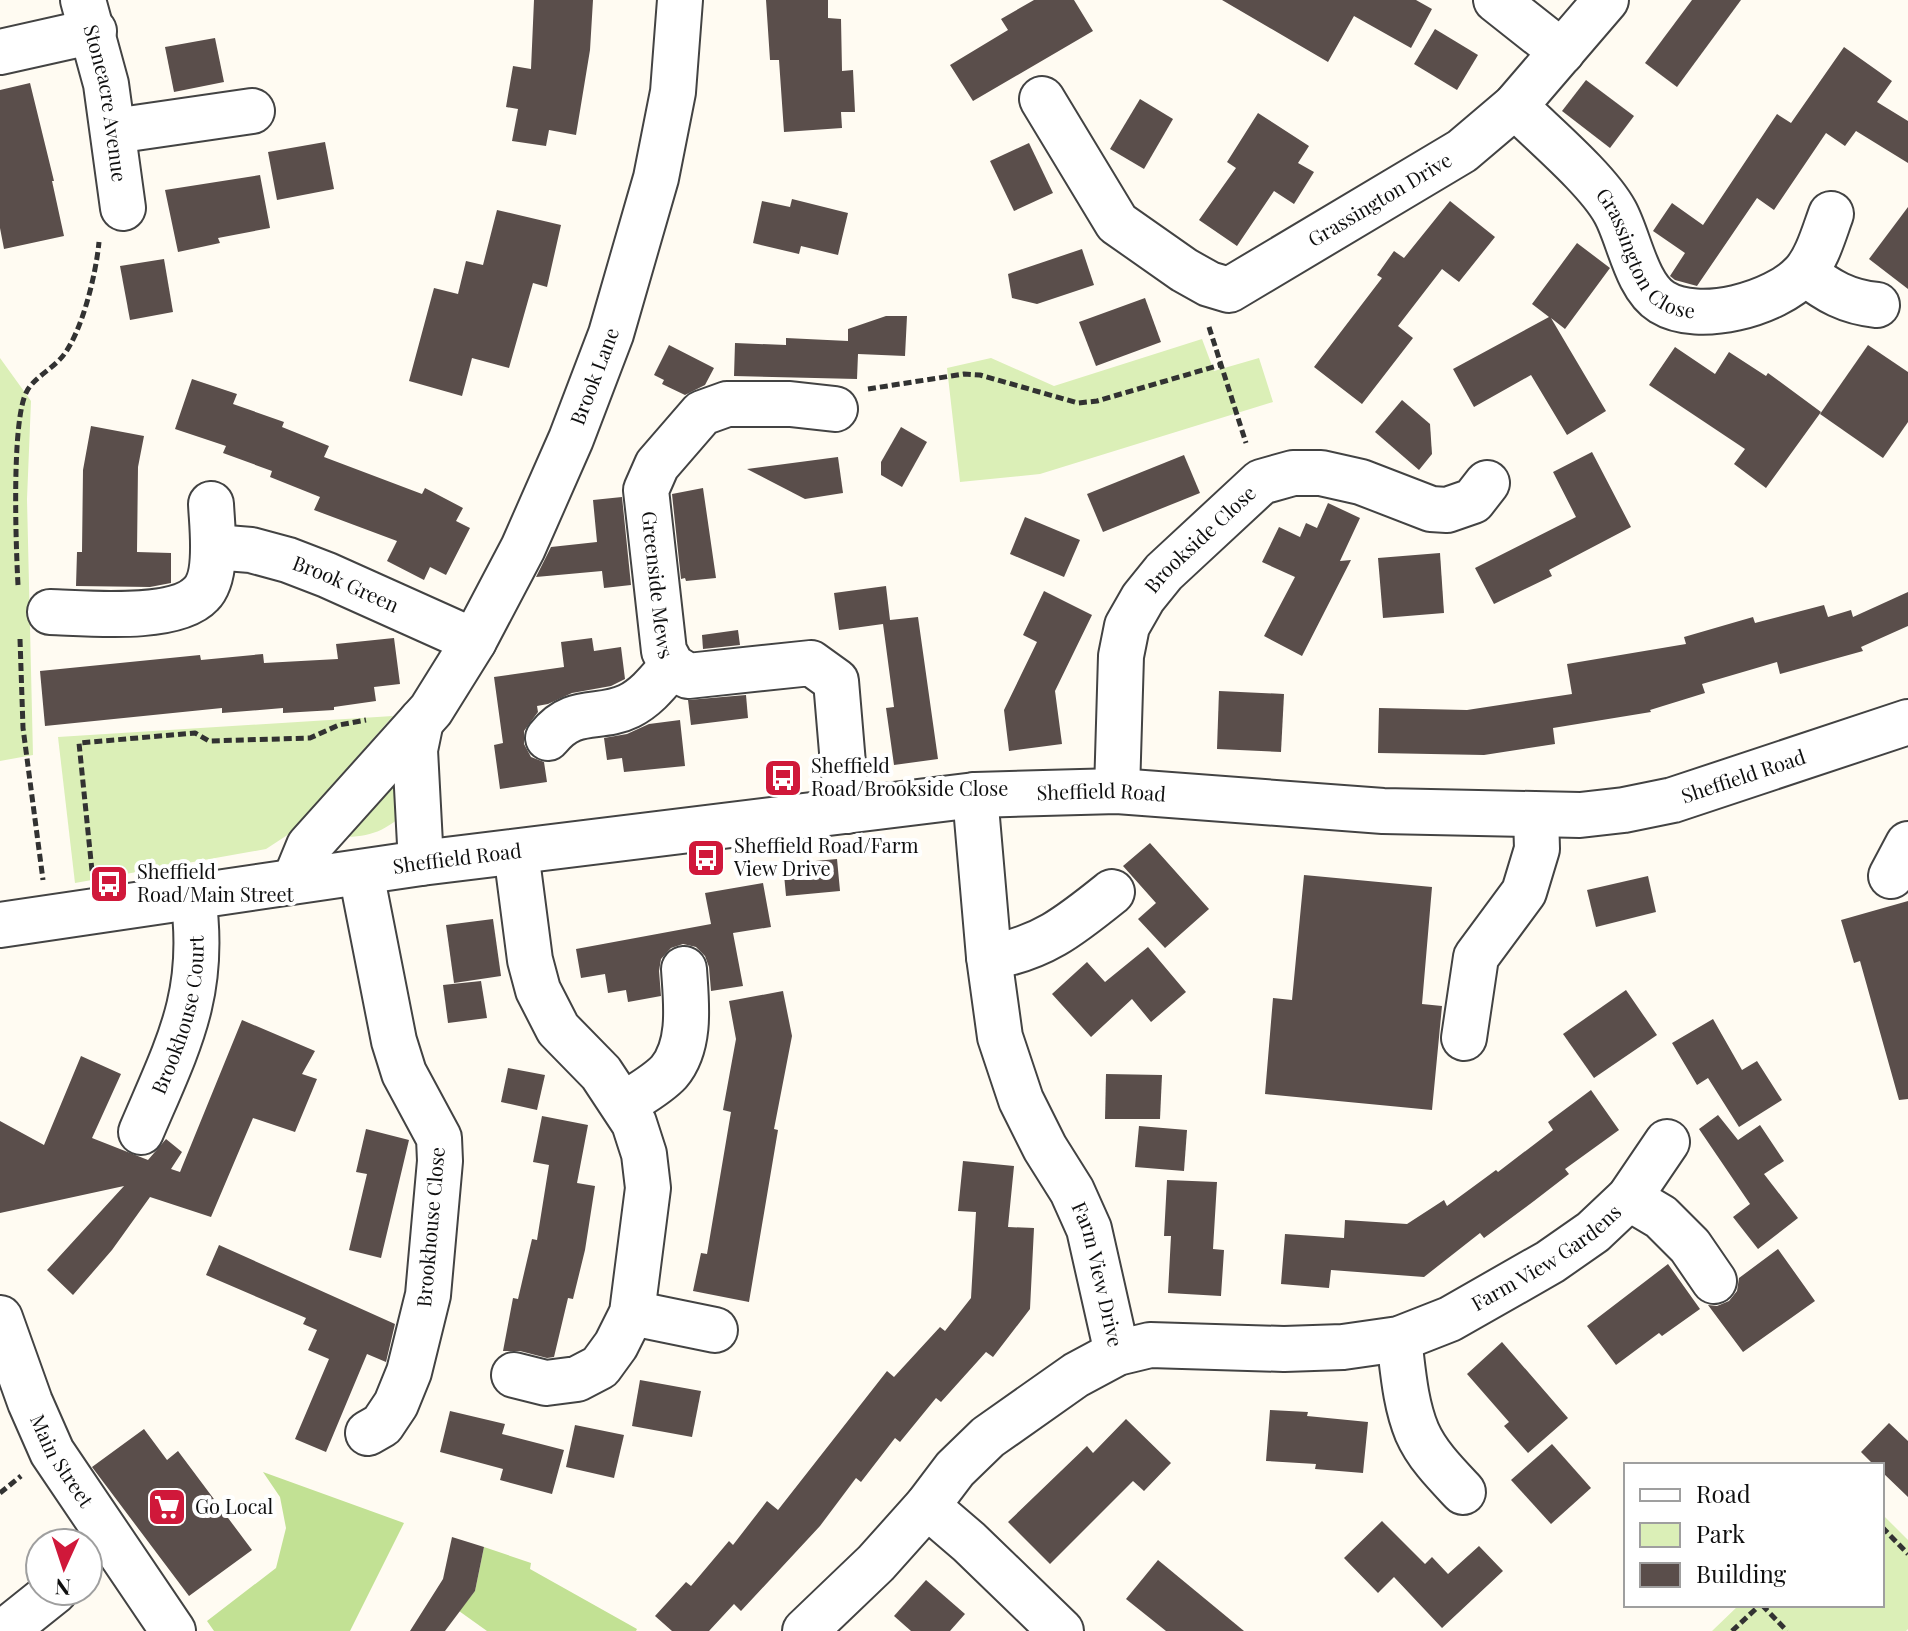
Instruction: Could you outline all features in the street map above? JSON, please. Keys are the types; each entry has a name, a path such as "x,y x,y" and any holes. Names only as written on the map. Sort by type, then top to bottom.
{"street":[{"name":"Brook Lane","path":"295,880 309,846 421,721 474,641 523,548 553,480 611,334 656,178 673,92 680,0"},
{"path":"1496,0 1562,52"},
{"name":"Grassington Drive","path":"1229,290 1462,151 1515,106 1606,0"},
{"path":"0,52 88,15"},
{"name":"Stoneacre Avenue","path":"88,15 114,131 123,208"},
{"path":"1042,99 1117,223 1184,270 1209,284 1229,290"},
{"name":"Grassington Close","path":"1515,106 1599,189 1615,212 1626,243 1648,287 1661,302 1681,310 1704,313 1730,309 1761,300 1805,273"},
{"path":"114,131 252,111"},
{"path":"1831,214 1805,273 1829,292 1855,303 1877,305"},
{"name":"Greenside Mews","path":"835,409 790,404 727,404 702,413 657,465 646,490 664,651 672,666 688,676 811,663 826,672 836,681 847,811"},
{"name":"Brookside Close","path":"1117,791 1121,656 1127,626 1143,598 1164,572 1261,482 1293,473 1321,473 1361,482 1431,509 1447,510 1473,501 1487,483"},
{"path":"29,613 147,613 178,607 201,594 209,576 214,547 211,504"},
{"name":"Brook Green","path":"214,547 251,550 288,560 474,641"},
{"name":"Greenside Mews","path":"548,738 559,724 576,717 627,707 648,693 672,666"},
{"name":"Brook Lane","path":"421,721 415,750 421,863"},
{"name":"Sheffield Road","path":"0,925 421,863 975,795 1117,791 1383,811 1536,815 1609,812 1673,800 1908,722"},
{"name":"Farm View Drive","path":"805,1631 876,1563 955,1469 988,1437 1076,1375 1117,1353 1089,1229 1021,1100 1000,1037 989,957 975,795"},
{"path":"1464,1038 1476,957 1524,892 1537,849 1536,815"},
{"path":"514,1375 546,1383 577,1379 600,1367 624,1329 648,1188 644,1154 634,1123 601,1073 558,1029 548,1012 530,960 516,852"},
{"name":"Brookhouse Close","path":"361,873 394,1041 404,1073 439,1138 440,1161 428,1295 409,1372 396,1404 382,1425 368,1433"},
{"path":"989,957 1012,954 1065,930 1112,892"},
{"name":"Brookhouse Court","path":"141,1132 183,1032 195,986 197,935 193,896"},
{"path":"623,1105 669,1071 677,1059 684,1034 684,969"},
{"name":"Farm View Gardens","path":"1117,1353 1150,1345 1284,1349 1343,1347 1399,1339 1450,1319 1550,1262 1593,1232 1629,1198 1667,1142"},
{"path":"1629,1198 1661,1217 1690,1246 1714,1281"},
{"name":"Main Street","path":"0,1318 15,1409 52,1452 88,1527"},
{"path":"624,1329 715,1330"},
{"path":"1399,1339 1405,1386 1417,1432 1434,1461 1463,1492"},
{"path":"927,1506 1061,1631"},
{"name":"Main Street","path":"104,1557 173,1631"},
{"path":"5,1631 35,1607"}],"path":[{"path":"47,918 23,728 29,613 17,493 21,414 27,391 64,355 96,275 101,225 123,208"},
{"path":"1229,290 1212,309 1207,323 1250,455 1274,479"},
{"path":"835,409 858,391 964,374 980,375 1078,403 1097,401 1220,365"},
{"path":"97,910 79,743 195,733 209,741 310,738 339,725 370,720"},
{"path":"1884,1529 1908,1554"},
{"path":"1732,1631 1759,1607"},
{"path":"1763,1607 1787,1631"}],"green space":[{"path":"1202,339 1214,371 1259,358 1273,402 1040,474 960,482 947,368 991,358 1054,386"},
{"path":"0,358 31,401 27,499 33,755 0,761"},
{"path":"393,716 289,834 266,849 75,883 58,737"},
{"path":"393,786 401,791 403,815 370,834 331,838"},
{"path":"263,1472 404,1523 350,1631 214,1631 207,1621 276,1568 286,1528 280,1497"},
{"path":"1884,1516 1908,1540 1906,1631 1712,1631 1737,1607 1884,1607"},
{"path":"484,1547 531,1563 530,1569 636,1631 487,1631 459,1611 475,1591"}],"building":[{"path":"534,0 593,0 590,50 576,135 549,130 546,146 512,141 518,109 506,107 513,66 531,69"},
{"path":"766,0 828,0 828,18 841,19 842,71 853,70 855,112 841,112 842,128 784,132 779,60 770,60"},
{"path":"1034,0 1074,0 1093,31 973,101 950,65 1008,30 1001,19"},
{"path":"1222,0 1416,0 1432,9 1411,48 1354,16 1328,62"},
{"path":"1692,0 1741,0 1677,87 1645,63"},
{"path":"1435,29 1478,55 1457,90 1414,64"},
{"path":"215,38 224,82 174,92 165,47"},
{"path":"1844,47 1892,81 1877,102 1908,121 1908,163 1856,131 1845,146 1826,133 1774,210 1757,198 1697,286 1675,280 1670,276 1685,253 1653,231 1672,203 1703,225 1777,114 1791,123"},
{"path":"1586,80 1634,116 1610,148 1562,111"},
{"path":"30,83 64,236 4,249 0,228 0,90"},
{"path":"1140,99 1173,119 1144,169 1110,149"},
{"path":"1258,113 1309,146 1298,163 1314,172 1294,204 1274,191 1237,246 1199,220 1236,168 1227,162"},
{"path":"325,142 334,189 277,200 268,152"},
{"path":"1029,143 1053,193 1014,211 990,161"},
{"path":"260,175 270,228 218,238 220,243 178,252 165,190"},
{"path":"792,199 848,213 838,255 801,246 799,254 753,243 762,201 790,207"},
{"path":"1450,201 1495,237 1459,282 1442,269 1398,326 1413,338 1362,404 1314,367 1382,278 1377,275 1394,251 1404,258"},
{"path":"1908,207 1908,289 1869,259"},
{"path":"497,210 561,225 547,287 533,283 509,368 472,358 462,396 409,381 434,288 458,294 466,261 483,265"},
{"path":"1577,243 1610,268 1565,329 1551,318 1606,411 1567,435 1531,375 1474,407 1453,369 1549,317 1532,304"},
{"path":"1082,249 1094,285 1037,304 1012,298 1008,274"},
{"path":"164,259 173,312 130,320 120,266"},
{"path":"1145,298 1161,342 1096,366 1079,322"},
{"path":"886,316 907,316 905,356 858,354 857,379 734,376 735,343 786,345 786,338 848,341 848,329"},
{"path":"669,345 714,368 705,385 685,395 662,384 664,380 654,375"},
{"path":"1868,345 1908,372 1908,422 1883,458 1820,414"},
{"path":"1675,347 1715,374 1729,352 1766,376 1768,373 1821,412 1766,488 1734,464 1745,449 1649,385"},
{"path":"192,379 237,394 233,404 284,422 282,427 329,446 324,457 422,494 425,488 463,508 456,521 470,528 446,575 430,567 424,580 387,561 397,541 314,510 320,497 270,477 272,471 223,453 226,446 175,429"},
{"path":"1402,400 1430,424 1432,454 1419,470 1375,432"},
{"path":"91,426 144,436 138,467 137,552 171,553 171,583 150,587 76,586 77,552 82,552 83,470"},
{"path":"901,427 927,442 902,487 881,475 881,462"},
{"path":"1592,452 1631,527 1549,570 1552,576 1494,604 1475,568 1576,517 1553,472"},
{"path":"1184,455 1200,493 1103,532 1087,494"},
{"path":"838,457 843,493 805,499 747,469"},
{"path":"703,488 716,578 686,581 685,578 681,579 672,494"},
{"path":"622,497 631,585 604,588 602,571 536,577 551,547 597,542 593,500"},
{"path":"1328,503 1360,518 1340,561 1351,560 1302,656 1264,636 1295,577 1262,562 1279,527 1300,537 1306,523 1317,528"},
{"path":"1025,517 1080,540 1064,577 1010,554"},
{"path":"1440,553 1444,613 1383,618 1378,558"},
{"path":"886,586 890,620 918,617 938,759 894,765 886,708 894,707 883,624 839,630 834,593"},
{"path":"1044,591 1092,615 1055,691 1062,744 1009,751 1004,710 1037,642 1023,635"},
{"path":"1908,592 1908,626 1861,647 1863,651 1780,674 1777,662 1702,684 1705,693 1651,712 1553,728 1555,744 1484,755 1378,753 1379,708 1467,710 1572,694 1567,664 1686,644 1684,637 1753,617 1755,623 1824,605 1828,617 1851,610 1853,617"},
{"path":"738,630 740,645 703,649 702,635"},
{"path":"394,638 400,684 374,687 376,701 334,707 334,710 283,713 283,708 222,713 222,708 45,726 40,671 200,655 201,660 263,654 264,663 338,659 336,644"},
{"path":"592,638 594,651 621,647 625,679 611,686 572,693 537,706 538,712 524,731 524,744 531,757 544,762 547,782 500,789 494,745 503,743 494,677 564,667 561,642"},
{"path":"1219,691 1284,694 1281,752 1217,749"},
{"path":"746,695 748,718 691,725 688,700"},
{"path":"680,720 685,766 624,772 622,758 607,760 604,738 627,734 649,724"},
{"path":"1150,843 1209,909 1165,948 1138,919 1156,903 1123,866"},
{"path":"837,859 840,891 786,896 783,864"},
{"path":"1304,875 1432,887 1422,1004 1442,1006 1432,1110 1265,1094 1273,998 1292,1000"},
{"path":"1648,876 1656,912 1596,927 1587,890"},
{"path":"763,883 771,927 733,933 743,986 711,991 705,956 696,947 683,944 671,948 661,959 661,996 628,1002 626,990 608,993 605,974 581,978 576,949 711,924 705,893"},
{"path":"1908,901 1908,1099 1899,1100 1860,961 1854,963 1841,920"},
{"path":"493,919 501,976 454,983 446,925"},
{"path":"1148,947 1186,992 1151,1022 1132,999 1091,1037 1052,994 1087,962 1105,982"},
{"path":"481,981 487,1018 448,1023 443,985"},
{"path":"1626,990 1657,1035 1594,1078 1563,1034"},
{"path":"783,991 792,1036 774,1129 778,1130 749,1302 693,1291 701,1253 707,1254 731,1112 723,1110 736,1039 729,1001"},
{"path":"1713,1019 1742,1070 1757,1061 1782,1100 1739,1127 1708,1078 1697,1085 1672,1043"},
{"path":"242,1020 315,1051 302,1074 317,1079 295,1132 253,1118 211,1217 150,1197 112,1250 73,1295 47,1270 124,1186 0,1213 0,1121 44,1145 81,1056 121,1074 92,1138 148,1160 166,1139 182,1152 171,1169 180,1172"},
{"path":"508,1068 545,1075 537,1110 501,1102"},
{"path":"1106,1074 1162,1075 1160,1119 1105,1119"},
{"path":"1591,1090 1619,1130 1565,1169 1569,1174 1534,1201 1484,1238 1480,1233 1424,1277 1331,1270 1329,1288 1281,1284 1285,1234 1344,1238 1345,1220 1407,1224 1444,1200 1447,1206 1553,1130 1548,1122"},
{"path":"1718,1115 1738,1140 1760,1125 1784,1161 1764,1174 1798,1218 1758,1249 1733,1217 1750,1204 1699,1129"},
{"path":"542,1116 588,1125 577,1183 595,1186 585,1250 573,1299 568,1298 554,1357 547,1358 520,1351 503,1351 513,1298 518,1299 532,1239 537,1240 549,1165 533,1162"},
{"path":"1139,1126 1187,1130 1184,1171 1135,1167"},
{"path":"366,1129 409,1140 381,1258 349,1250 367,1174 356,1172"},
{"path":"963,1161 1014,1166 1008,1227 1034,1228 1030,1309 993,1357 986,1352 941,1402 936,1398 900,1442 895,1438 861,1482 856,1478 820,1526 741,1611 734,1604 709,1631 672,1631 655,1616 686,1582 691,1586 729,1541 733,1545 767,1501 778,1510 887,1371 894,1377 940,1327 945,1331 971,1298 976,1212 958,1211"},
{"path":"1167,1180 1217,1182 1213,1249 1224,1250 1221,1296 1168,1293 1171,1236 1164,1236"},
{"path":"219,1245 395,1324 386,1362 367,1354 326,1452 295,1439 329,1359 308,1350 317,1330 303,1324 306,1318 206,1275"},
{"path":"1778,1249 1815,1301 1743,1352 1708,1305 1717,1306 1729,1301 1737,1291 1739,1278"},
{"path":"1668,1264 1700,1309 1662,1336 1659,1333 1616,1365 1587,1326"},
{"path":"1502,1342 1568,1418 1528,1453 1504,1426 1509,1422 1467,1374"},
{"path":"640,1380 701,1391 692,1437 632,1426"},
{"path":"1270,1410 1308,1412 1307,1416 1368,1422 1363,1473 1315,1469 1316,1464 1266,1461"},
{"path":"450,1411 505,1424 502,1434 564,1450 552,1494 500,1480 503,1469 440,1452"},
{"path":"1126,1419 1171,1463 1144,1491 1133,1481 1050,1564 1008,1522 1087,1446 1093,1453"},
{"path":"1889,1423 1908,1441 1908,1497 1884,1474 1884,1463 1872,1463 1861,1452"},
{"path":"575,1425 624,1435 614,1478 566,1467"},
{"path":"144,1429 167,1460 178,1451 252,1550 189,1596 92,1467"},
{"path":"1552,1444 1591,1488 1551,1524 1511,1480"},
{"path":"1382,1521 1425,1564 1432,1557 1448,1574 1479,1546 1503,1571 1442,1628 1394,1577 1378,1593 1344,1558"},
{"path":"452,1537 484,1547 475,1591 445,1631 410,1631 443,1579"},
{"path":"1158,1560 1244,1631 1166,1631 1126,1599"},
{"path":"926,1580 965,1614 950,1631 911,1631 894,1616"}],"place":[{"name":"Sheffield Road/Brookside Close","path":"783,778"},
{"name":"Sheffield Road/Farm View Drive","path":"706,858"},
{"name":"Sheffield Road/Main Street","path":"109,884"},
{"name":"Go Local","path":"167,1507"}]}
